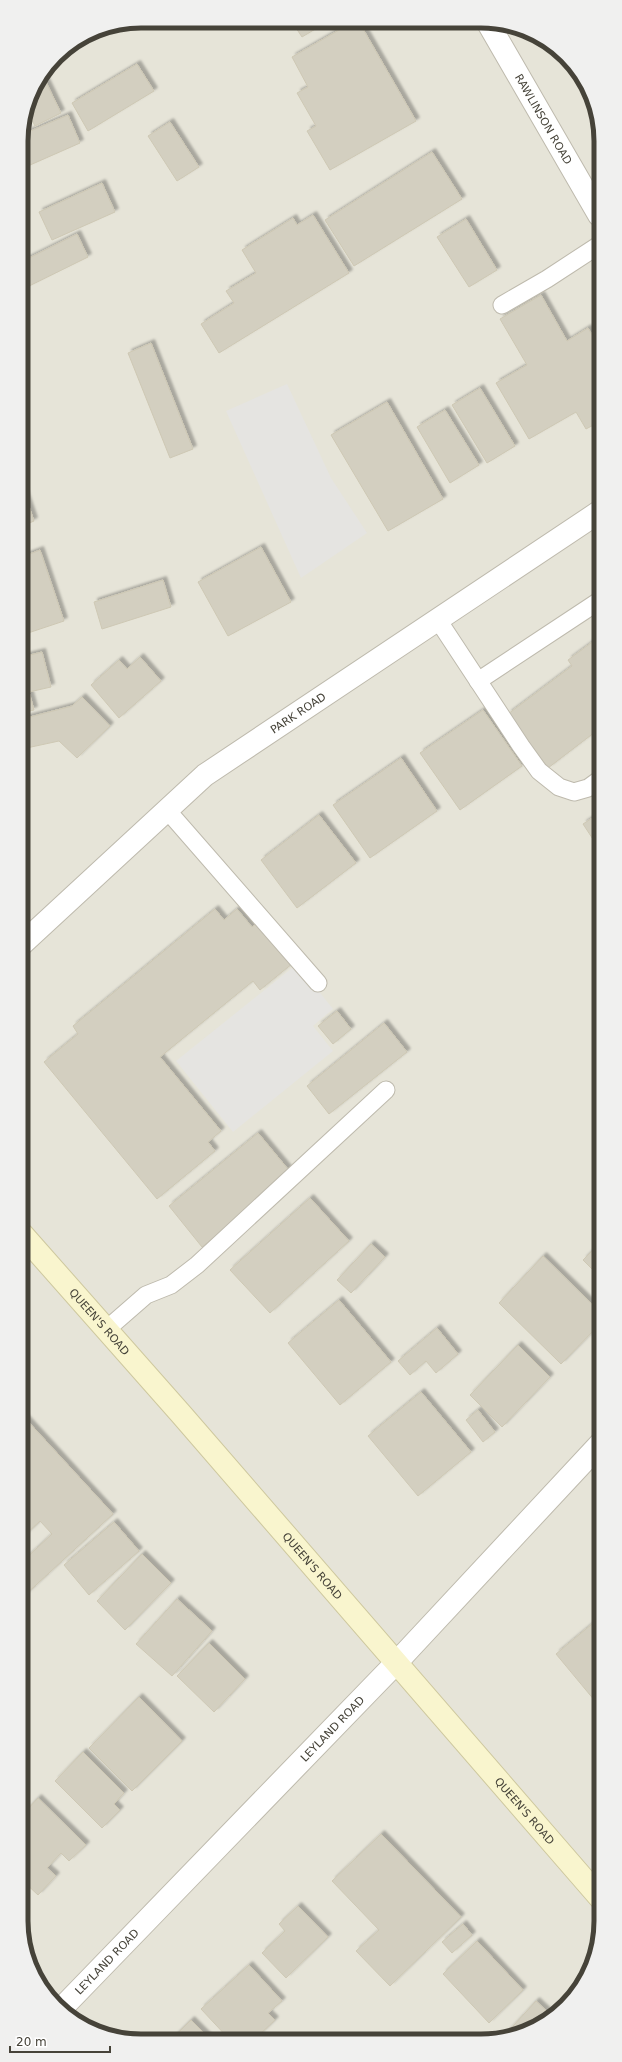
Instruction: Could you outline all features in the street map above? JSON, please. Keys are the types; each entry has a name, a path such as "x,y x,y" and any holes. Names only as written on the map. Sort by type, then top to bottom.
{"main road":[{"name":"QUEEN'S ROAD","path":"28,1241 107,1329 594,1891"}],"street":[{"name":"RAWLINSON ROAD","path":"491,29 594,206"},
{"name":"PARK ROAD","path":"28,938 204,775 594,515"},
{"name":"LEYLAND ROAD","path":"65,2005 396,1663 594,1450"}],"lane":[{"path":"502,305 548,279 594,248"},
{"path":"478,681 594,604"},
{"path":"438,620 539,771 559,787 574,792 588,788 594,784"},
{"path":"167,810 318,983"},
{"path":"107,1329 146,1295 171,1285 197,1266 386,1090"}],"shaded area":[{"path":"481,28 503,30 531,40 550,51 561,61 571,72 579,85 588,105 592,119 594,134 594,1928 592,1943 585,1964 571,1990 550,2011 531,2022 503,2032 481,2034 141,2034 119,2032 105,2028 85,2019 72,2011 61,2001 51,1990 40,1971 30,1943 28,1928 28,134 32,112 37,98 47,78 61,61 85,43 112,32 126,29"},
{"path":"287,384 331,478 367,533 301,578 226,411"},
{"path":"297,964 333,1009 313,1026 333,1051 233,1132 176,1061"}],"building":[{"path":"296,28 317,28 302,37"},
{"path":"343,28 362,28 416,121 330,170 307,131 316,126 297,93 308,87 292,57"},
{"path":"137,64 154,91 88,131 72,103"},
{"path":"45,81 61,113 35,126 31,118 32,112"},
{"path":"68,115 80,143 28,166 28,132"},
{"path":"170,122 199,167 177,181 148,136"},
{"path":"432,152 462,199 354,266 325,220"},
{"path":"102,183 115,212 52,240 39,212"},
{"path":"313,215 349,273 219,353 201,324 234,303 226,291 256,273 242,250 293,218 297,225"},
{"path":"466,219 497,270 469,287 437,237"},
{"path":"77,234 88,257 28,287 28,258"},
{"path":"541,295 567,341 588,328 594,338 594,425 586,429 576,412 529,439 496,383 527,365 500,319"},
{"path":"151,343 193,449 170,458 128,353"},
{"path":"480,388 515,446 487,463 452,405"},
{"path":"387,402 443,499 388,531 331,435"},
{"path":"445,410 479,465 450,483 417,427"},
{"path":"28,504 34,521 28,524"},
{"path":"261,547 291,602 228,636 198,582"},
{"path":"40,550 64,621 28,633 28,555"},
{"path":"163,580 171,607 102,629 94,602"},
{"path":"594,641 594,733 548,768 508,714 572,666 568,660"},
{"path":"42,652 51,687 29,692 34,710 28,712 28,656"},
{"path":"140,657 161,681 119,718 91,685 119,660 127,669"},
{"path":"82,697 110,726 77,758 59,741 28,748 28,717 72,706"},
{"path":"483,710 522,766 460,810 420,753"},
{"path":"401,758 437,811 370,858 333,805"},
{"path":"319,815 356,863 297,908 261,860"},
{"path":"594,817 594,841 583,824"},
{"path":"215,909 224,920 237,909 252,927 259,921 293,963 260,990 253,981 160,1057 221,1131 208,1142 215,1151 157,1199 44,1062 78,1034 73,1026"},
{"path":"337,1011 351,1029 333,1044 318,1026"},
{"path":"384,1023 407,1052 329,1114 307,1086"},
{"path":"258,1133 292,1174 202,1247 169,1206"},
{"path":"310,1198 349,1241 270,1313 230,1270"},
{"path":"371,1244 385,1257 351,1293 337,1280"},
{"path":"594,1249 594,1271 583,1260"},
{"path":"543,1256 594,1306 594,1330 561,1364 499,1303"},
{"path":"339,1300 391,1362 340,1405 288,1343"},
{"path":"437,1328 458,1354 436,1373 426,1361 410,1375 398,1361"},
{"path":"518,1345 550,1377 502,1427 470,1395"},
{"path":"421,1392 471,1452 418,1496 368,1436"},
{"path":"478,1410 495,1432 483,1442 466,1420"},
{"path":"28,1421 113,1514 28,1592 28,1556 52,1534 40,1521 28,1532"},
{"path":"114,1522 139,1551 89,1595 64,1565"},
{"path":"142,1554 171,1583 125,1630 97,1601"},
{"path":"177,1599 212,1631 172,1676 136,1644"},
{"path":"592,1624 594,1627 594,1700 556,1654"},
{"path":"209,1643 245,1679 214,1712 177,1676"},
{"path":"139,1697 182,1741 132,1791 89,1748"},
{"path":"83,1752 124,1793 114,1804 120,1810 102,1828 55,1781"},
{"path":"38,1798 86,1845 69,1861 61,1853 47,1868 56,1876 38,1895 28,1886 28,1809"},
{"path":"381,1834 461,1917 390,1986 356,1951 379,1930 332,1881"},
{"path":"298,1906 328,1937 286,1978 262,1953 285,1931 279,1924"},
{"path":"463,1924 472,1935 452,1953 442,1942"},
{"path":"477,1941 523,1990 489,2023 443,1974"},
{"path":"249,1965 282,2001 268,2013 275,2020 260,2034 224,2034 201,2009"},
{"path":"536,2001 548,2012 531,2022 509,2030"},
{"path":"191,2020 205,2034 177,2034"}]}
